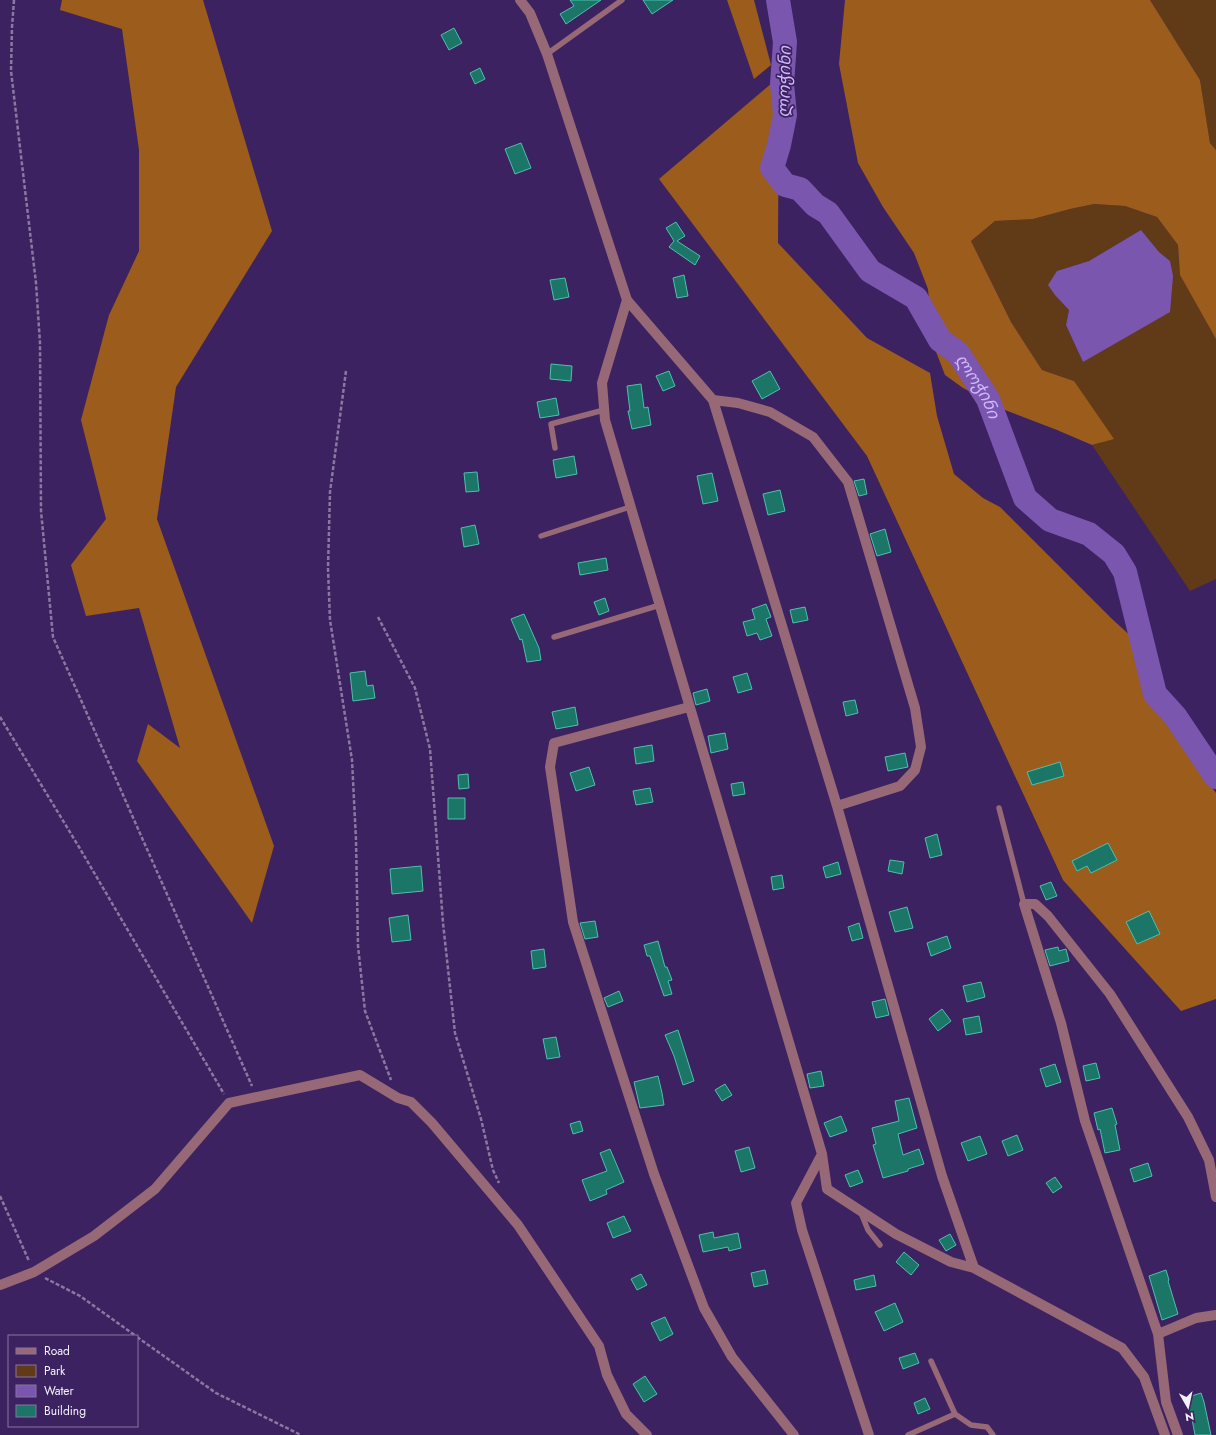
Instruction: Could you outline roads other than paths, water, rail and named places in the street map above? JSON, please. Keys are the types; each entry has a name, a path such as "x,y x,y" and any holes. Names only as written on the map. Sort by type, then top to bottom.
{"street":[{"path":"520,0 530,13 547,54 627,300 713,400 837,806 942,1176 974,1268"},
{"path":"627,300 602,383 604,420 822,1154 827,1189 896,1234 951,1262 974,1268 1122,1348 1144,1377 1165,1435"},
{"path":"713,400 738,403 770,412 813,437 848,482 915,708 920,747 915,770 900,786 837,806"},
{"path":"689,707 554,743 550,767 552,782 573,922 654,1174 704,1308 732,1357 794,1435"},
{"path":"1178,1435 1166,1402 1158,1334 1085,1121 1061,1023 1024,904 1035,904 1048,916 1110,994 1188,1117 1209,1160 1216,1197"},
{"path":"0,1284 34,1272 94,1236 155,1189 229,1103 360,1075 398,1098 411,1102 432,1123 518,1225 599,1346 607,1375 626,1414 647,1435"},
{"path":"822,1154 796,1203 802,1230 869,1435"},
{"path":"1158,1334 1196,1318 1216,1315"}],"lane":[{"path":"547,54 622,0"},
{"path":"555,448 551,424 604,410"},
{"path":"541,536 630,507"},
{"path":"554,637 660,605"},
{"path":"999,808 1024,904"},
{"path":"860,1211 868,1230 880,1245"},
{"path":"931,1361 955,1414 971,1425 987,1427 993,1435"},
{"path":"908,1435 955,1414"}],"water":[{"path":"1141,230 1159,252 1170,261 1173,276 1170,312 1083,362 1066,325 1069,310 1048,285 1057,271 1089,261"}],"waterway":[{"name":"ლოჭინი","path":"778,0 785,42 782,84 785,115 779,145 772,168 785,185 800,189 815,205 828,213 870,271 916,298 940,340 958,353 988,399 1025,498 1050,520 1089,534 1114,554 1125,572 1155,694 1175,716 1216,777"}]}
